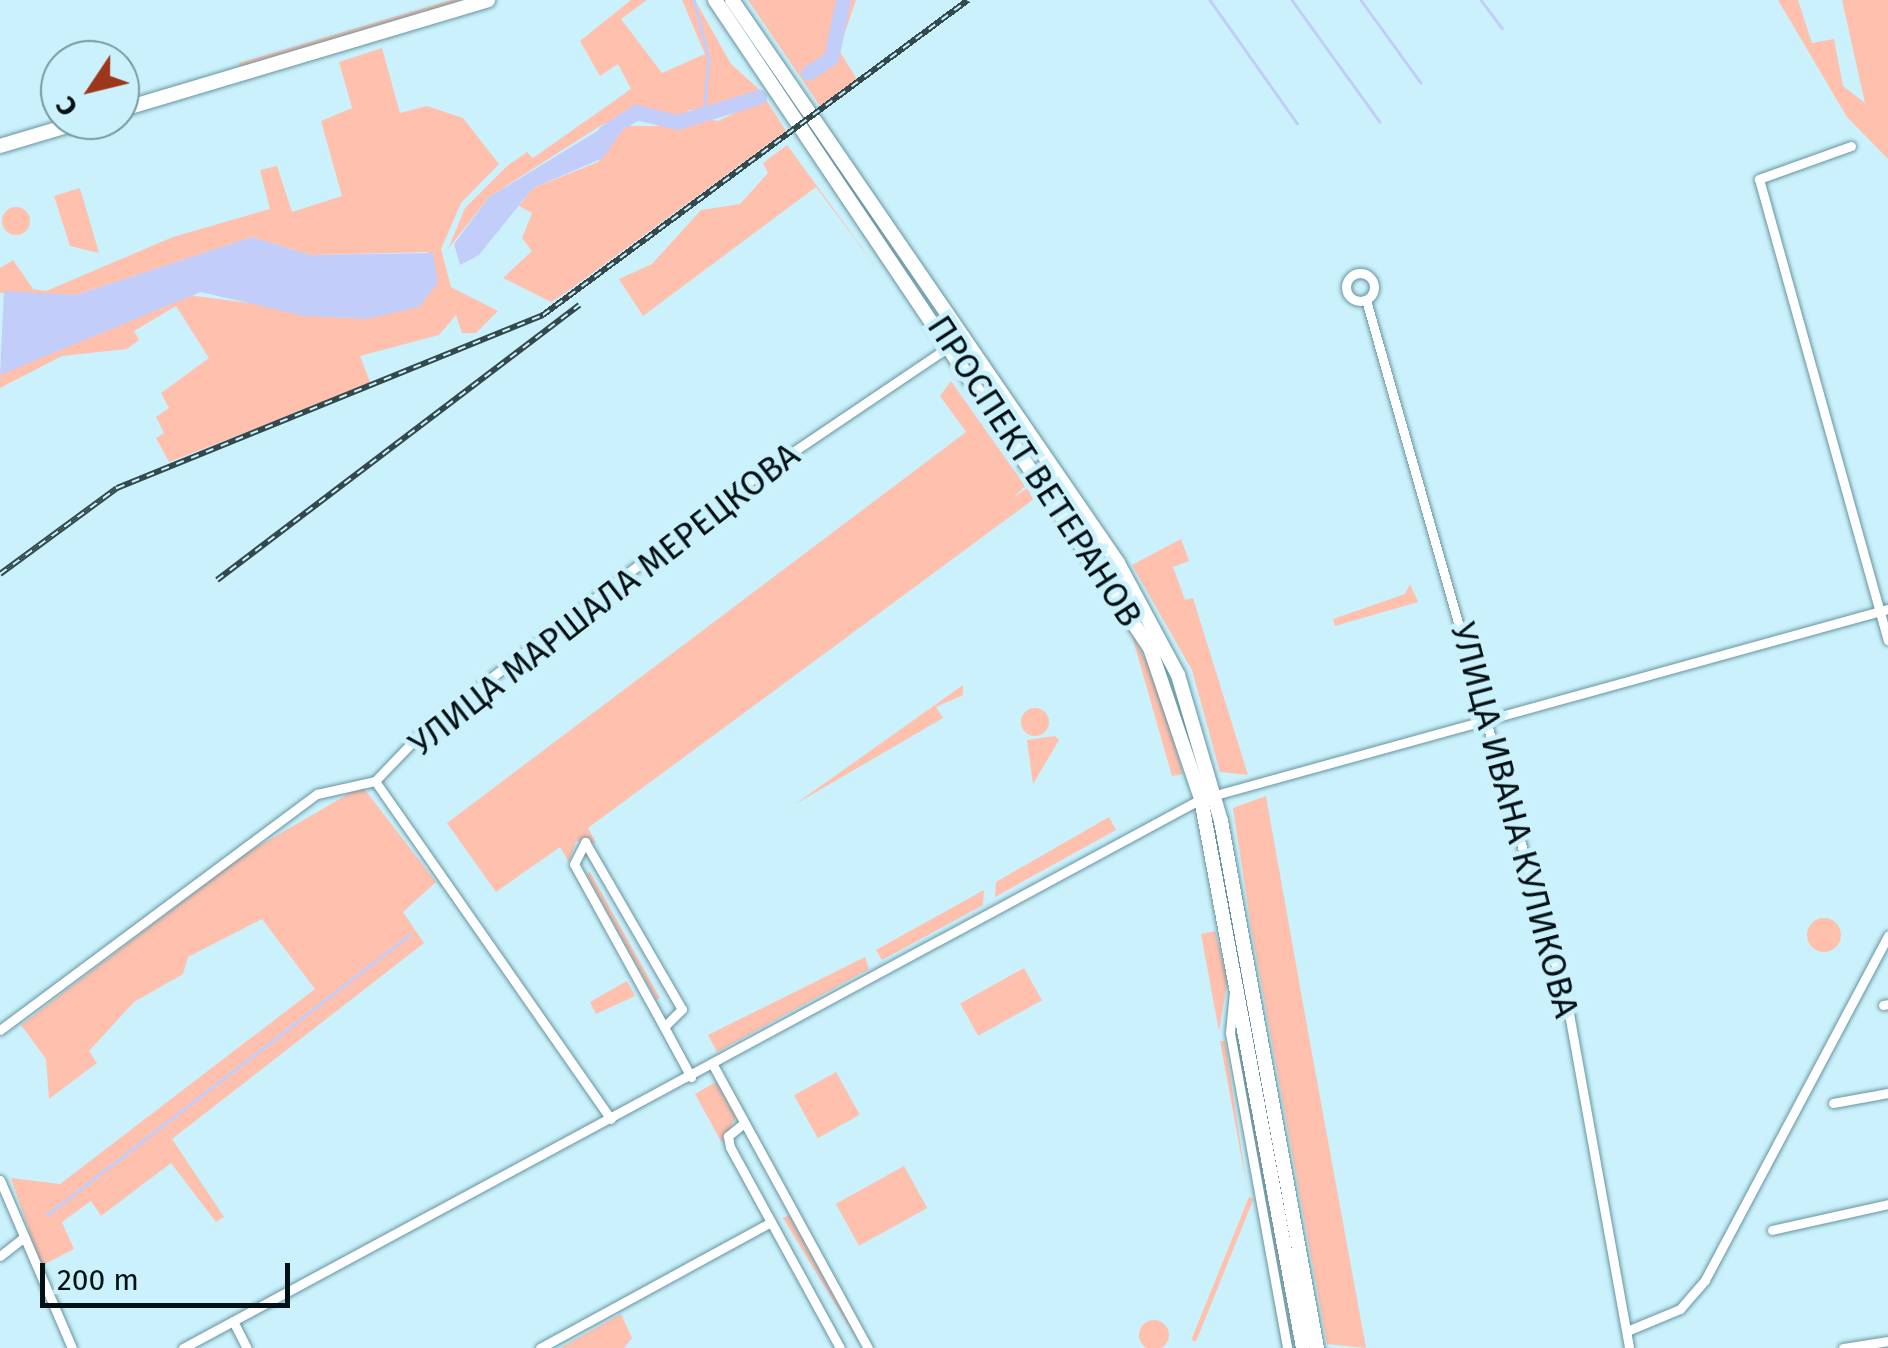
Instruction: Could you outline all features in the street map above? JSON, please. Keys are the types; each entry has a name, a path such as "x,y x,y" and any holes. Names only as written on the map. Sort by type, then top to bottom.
{"main road":[{"path":"140,104 488,0"},
{"name":"ПРОСПЕКТ ВЕТЕРАНОВ","path":"715,0 1144,606 1191,708 1317,1348"},
{"name":"ПРОСПЕКТ ВЕТЕРАНОВ","path":"732,0 959,340"},
{"path":"0,146 40,134"},
{"name":"ПРОСПЕКТ ВЕТЕРАНОВ","path":"1208,797 1236,985 1303,1348"}],"street":[{"path":"1851,146 1759,179 1884,610 1888,640"},
{"name":"УЛИЦА ИВАНА КУЛИКОВА","path":"1366,300 1489,720 1568,1008 1629,1348"},
{"name":"УЛИЦА МАРШАЛА МЕРЕЦКОВА","path":"0,1030 318,794 375,780 428,726 738,489 959,340"},
{"path":"183,1348 1208,797 1884,610"},
{"path":"375,780 611,1119"},
{"path":"664,1027 682,1009 596,852 582,843 574,864 664,1027 692,1076"},
{"path":"1626,1332 1680,1309 1706,1280 1888,936"},
{"path":"1236,985 1230,1034 1288,1348"},
{"path":"713,1065 868,1348"},
{"path":"1833,1103 1888,1093"},
{"path":"744,1123 728,1141 840,1348"},
{"path":"0,1180 72,1348"},
{"path":"1772,1230 1888,1204"},
{"path":"540,1348 771,1222"},
{"path":"0,1256 24,1237"},
{"path":"233,1322 248,1348"},
{"path":"1843,1348 1888,1341"}],"shaded area":[{"path":"451,0 472,0 240,68 239,63"},
{"path":"631,0 647,0 621,19 662,73 705,54 682,0 695,0 731,64 761,91 719,113 689,110 676,119 635,109 600,126 489,197 448,249 465,208 507,166 527,152 533,158 631,89 618,64 600,76 580,41"},
{"path":"748,0 856,0 839,50 858,81 822,109"},
{"path":"1778,0 1798,0 1812,43 1834,39 1843,86 1865,103 1842,0 1888,0 1888,159 1847,117"},
{"path":"382,48 400,113 427,106 463,118 499,164 461,203 441,249 451,287 498,311 476,333 462,333 456,315 439,335 360,356 371,384 169,462 156,438 164,433 156,417 169,408 161,393 209,358 176,306 134,331 139,340 127,349 62,356 0,388 0,375 58,344 188,295 367,319 433,268 427,252 310,255 252,237 76,295 0,293 0,268 13,260 33,289 46,291 173,237 270,209 260,170 277,166 292,212 342,196 321,121 352,108 339,62"},
{"path":"765,98 786,131 568,291 551,302 503,278 532,251 522,238 532,213 519,206 533,188 598,162 625,126 678,126 691,115 718,121"},
{"path":"787,145 882,275 816,187 643,316 619,279 652,264 701,210 740,204 768,173 763,163"},
{"path":"80,188 99,253 70,246 54,196"},
{"path":"16,207 26,211 30,221 26,231 16,235 6,231 2,221 6,211"},
{"path":"951,381 1025,486 1013,498 1027,488 1034,499 588,828 596,843 576,841 569,862 560,847 496,892 447,823 966,432 940,396"},
{"path":"1181,539 1189,561 1173,567 1185,600 1193,598 1248,775 1220,772 1192,670 1132,565"},
{"path":"1410,584 1418,602 1335,626 1333,619 1405,594"},
{"path":"1130,629 1158,684 1183,774 1172,776"},
{"path":"963,685 963,695 936,707 943,718 794,805"},
{"path":"1035,708 1045,712 1049,722 1045,732 1035,736 1025,732 1021,722 1025,712"},
{"path":"1055,736 1059,740 1033,784 1027,740"},
{"path":"362,786 436,882 403,912 424,943 172,1139 224,1217 216,1222 171,1163 101,1216 91,1201 62,1222 74,1249 41,1266 11,1178 60,1184 315,989 262,919 188,957 183,974 134,1002 89,1051 97,1063 49,1099 46,1059 21,1025 245,854"},
{"path":"1266,796 1366,1348 1327,1344 1251,927 1233,808"},
{"path":"1109,817 1116,830 995,897 996,882"},
{"path":"590,872 660,998 656,1000 587,874"},
{"path":"984,890 983,905 882,960 876,950"},
{"path":"1824,918 1836,923 1841,935 1836,947 1824,952 1812,947 1807,935 1812,923"},
{"path":"1215,931 1228,979 1219,1031 1201,934"},
{"path":"865,957 869,969 717,1052 708,1035"},
{"path":"1024,968 1042,1000 978,1036 960,1003"},
{"path":"627,981 635,996 596,1014 590,1002"},
{"path":"1234,1009 1296,1348 1232,1024"},
{"path":"1220,1041 1225,1041 1247,1187"},
{"path":"836,1072 860,1115 818,1138 794,1095"},
{"path":"716,1082 736,1117 722,1143 695,1094"},
{"path":"904,1166 927,1208 859,1246 836,1204"},
{"path":"1249,1197 1254,1199 1196,1342 1191,1340"},
{"path":"789,1215 862,1348 783,1218"},
{"path":"621,1314 632,1338 624,1348 560,1348"},
{"path":"1154,1320 1165,1324 1169,1335 1165,1346 1154,1350 1143,1346 1139,1335 1143,1324"}],"water":[{"path":"617,119 625,126 603,158 533,188 479,255 460,265 454,244 489,197"},
{"path":"252,237 310,255 433,253 438,283 419,307 367,319 304,316 201,292 0,375 4,291 76,295"}],"waterway":[{"path":"694,0 709,58 704,114"},
{"path":"808,73 831,58 843,0"},
{"path":"1210,0 1297,123"},
{"path":"1292,0 1380,122"},
{"path":"1361,0 1421,83"},
{"path":"1481,0 1502,28"},
{"path":"605,132 636,112 677,122 759,97"},
{"path":"47,1215 409,935"}],"railway":[{"path":"0,574 117,488 543,315 968,0"},
{"path":"217,580 579,305"}]}
